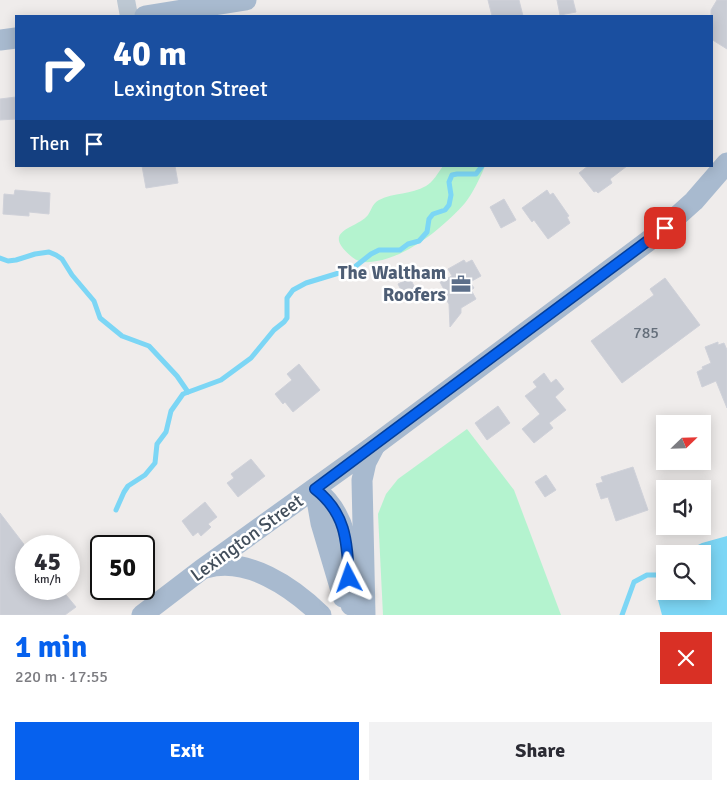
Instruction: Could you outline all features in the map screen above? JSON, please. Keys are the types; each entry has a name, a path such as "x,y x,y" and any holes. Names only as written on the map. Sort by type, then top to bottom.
{"main road":[{"path":"154,15 236,6"},
{"path":"0,40 15,38"},
{"name":"Lexington Street","path":"142,615 201,570 375,445 655,236 696,199 727,163"},
{"path":"365,615 362,480 366,462 375,445"},
{"path":"315,489 336,510 344,531 348,559 350,615"},
{"path":"201,570 213,566 230,565 250,568 293,593 321,615"}],"street":[{"path":"126,0 129,15"}],"green space":[{"path":"442,167 485,167 474,190 465,203 436,231 413,247 389,258 374,262 358,260 343,248 339,241 340,236 344,231 363,220 373,205 385,197 420,189 433,180"},
{"path":"467,429 514,490 561,615 383,615 378,514 386,494 398,479"}],"water":[{"path":"727,536 727,615 662,615 658,600 711,600 711,545 698,545"}],"building":[{"path":"488,0 519,0 523,15 492,15"},
{"path":"557,0 573,0 576,12 560,15"},
{"path":"717,0 727,0 727,49 713,40 713,15 711,15 711,10"},
{"path":"15,97 15,119 0,120 0,99"},
{"path":"142,167 175,167 178,183 146,188"},
{"path":"587,167 626,167 610,179 612,183 598,193 594,192 579,173"},
{"path":"15,190 50,193 49,214 29,212 29,216 3,214 4,194 14,195"},
{"path":"547,190 550,195 553,193 569,216 567,217 570,223 548,239 522,208"},
{"path":"504,199 516,220 501,228 490,207"},
{"path":"464,260 466,263 472,260 481,276 470,282 474,288 471,290 476,299 461,308 461,313 450,327 449,304 445,298 448,297 440,282 452,276 448,269"},
{"path":"410,278 419,296 407,302 398,284"},
{"path":"665,278 700,325 622,383 591,341 654,295 650,289"},
{"path":"718,342 718,345 724,343 727,350 727,408 716,381 702,387 697,372 703,369 702,367 711,363 705,347"},
{"path":"299,364 320,390 293,412 275,394 292,380 287,374"},
{"path":"544,373 551,383 556,379 564,389 555,397 566,410 549,423 553,428 534,443 522,429 540,414 525,396 537,387 533,382"},
{"path":"498,406 510,423 487,440 475,423"},
{"path":"251,459 265,476 238,497 227,483 234,478 231,474"},
{"path":"633,467 648,510 616,521 608,497 601,499 596,484 603,482 601,477"},
{"path":"546,475 556,490 545,497 535,482"},
{"path":"205,502 217,517 208,524 211,527 201,536 198,532 193,536 182,521"},
{"path":"0,513 17,535 15,535 15,600 70,600 76,607 65,615 0,615"}],"waterway":[{"path":"116,510 128,486 145,475 155,463 157,444 166,432 171,411 183,394 221,380 251,358 274,330 287,318 287,298 293,290 306,283 352,269 379,250 400,250 408,244 419,241 427,232 429,219 433,214 445,210 449,205 451,195 449,182 452,175 476,174 481,167"},
{"path":"0,258 8,261 49,252 62,259 72,275 94,301 100,318 122,336 149,346 177,376 188,392"},
{"path":"622,615 634,582 647,575 656,575"}],"place":[{"name":"The Waltham Roofers","path":"461,284"}],"route":[{"path":"349,578 347,543 340,520 330,502 315,489 665,228"}]}
